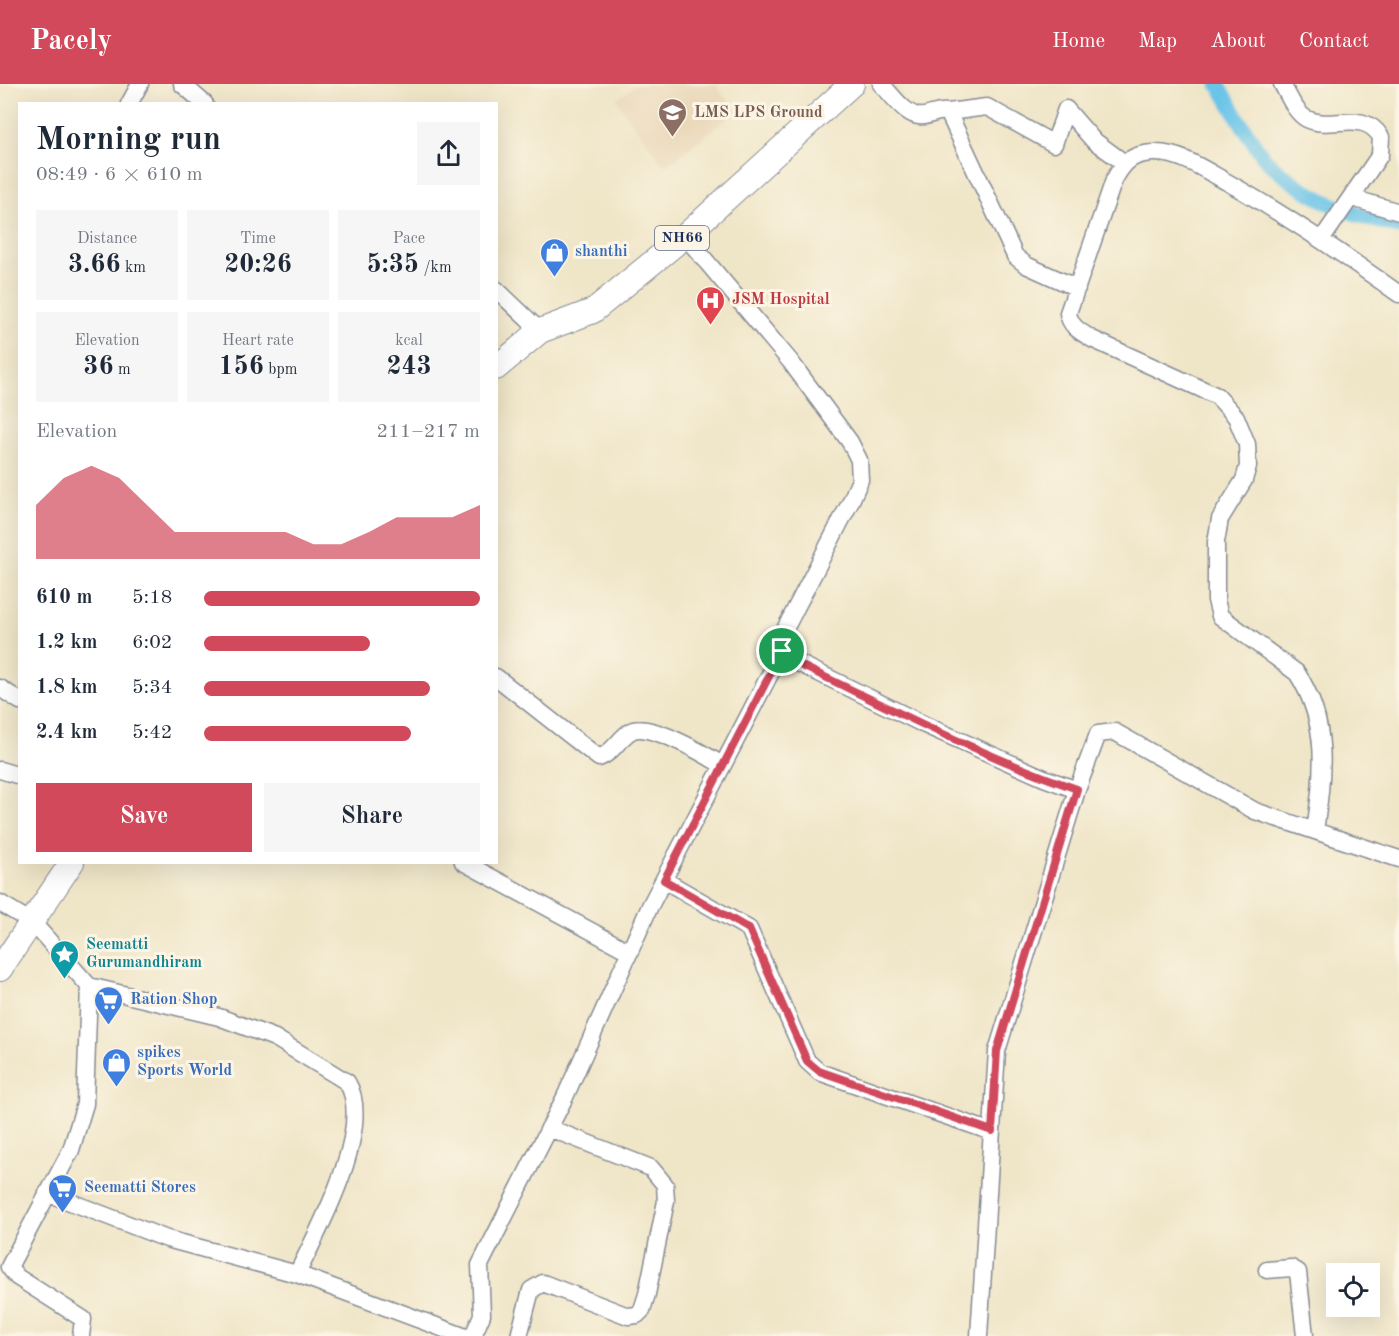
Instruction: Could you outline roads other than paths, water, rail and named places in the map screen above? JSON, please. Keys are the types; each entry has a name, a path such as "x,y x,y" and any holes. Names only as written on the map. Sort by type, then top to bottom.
{"highway":[{"name":"NH66","path":"498,366 540,331 593,311 685,236 852,84"},
{"path":"0,969 71,864"}],"street":[{"path":"130,102 140,84"},
{"path":"182,84 203,102"},
{"path":"881,84 912,115 924,116 942,111 987,107 1054,144 1066,109 1094,140 1123,162"},
{"path":"1282,84 1300,114 1307,119 1323,122 1364,123 1378,132 1382,145 1380,155 1322,239"},
{"path":"948,112 1015,255 1026,265 1077,288"},
{"path":"1315,831 1324,754 1305,686 1297,673 1220,616 1216,600 1216,542 1220,519 1244,480 1248,466 1247,444 1236,417 1217,396 1092,339 1076,328 1070,321 1068,313 1114,180 1123,162 1135,156 1156,153 1191,162 1322,239 1399,294"},
{"path":"1350,201 1399,212"},
{"path":"473,1336 482,1315 480,1265 549,1128 664,880 782,651 782,635 860,480 859,460 850,442 790,361 685,236"},
{"path":"498,291 540,331"},
{"path":"782,651 798,664 925,725 1044,778 1077,789"},
{"path":"498,679 594,756 606,756 628,734 639,729 679,741 722,765"},
{"path":"0,688 18,700"},
{"path":"979,1336 997,1051 1077,789 1098,734 1115,732 1255,811 1399,859"},
{"path":"0,770 18,775"},
{"path":"467,864 630,952"},
{"path":"664,880 749,929 807,1061 819,1071 992,1131"},
{"path":"0,903 33,923 89,986 228,1020 275,1038 347,1082 353,1093 355,1112 344,1169 297,1274"},
{"path":"81,1336 83,1319 5,1267 71,1150 85,1104 89,986"},
{"path":"519,1336 531,1290 543,1283 628,1316 637,1315 642,1310 648,1294 666,1201 665,1185 651,1168 549,1128"},
{"path":"47,1193 167,1239 297,1274 463,1336"},
{"path":"1267,1270 1291,1269 1298,1272 1305,1336"}],"waterway":[{"path":"1218,84 1256,147 1282,174 1329,203 1363,217 1399,227"}],"place":[{"name":"LMS LPS Ground","path":"673,138"},
{"name":"shanthi","path":"554,278"},
{"name":"JSM Hospital","path":"711,326"},
{"name":"Seematti Gurumandhiram","path":"65,980"},
{"name":"Ration Shop","path":"109,1026"},
{"name":"spikes Sports World","path":"116,1088"},
{"name":"Seematti Stores","path":"63,1214"}]}
